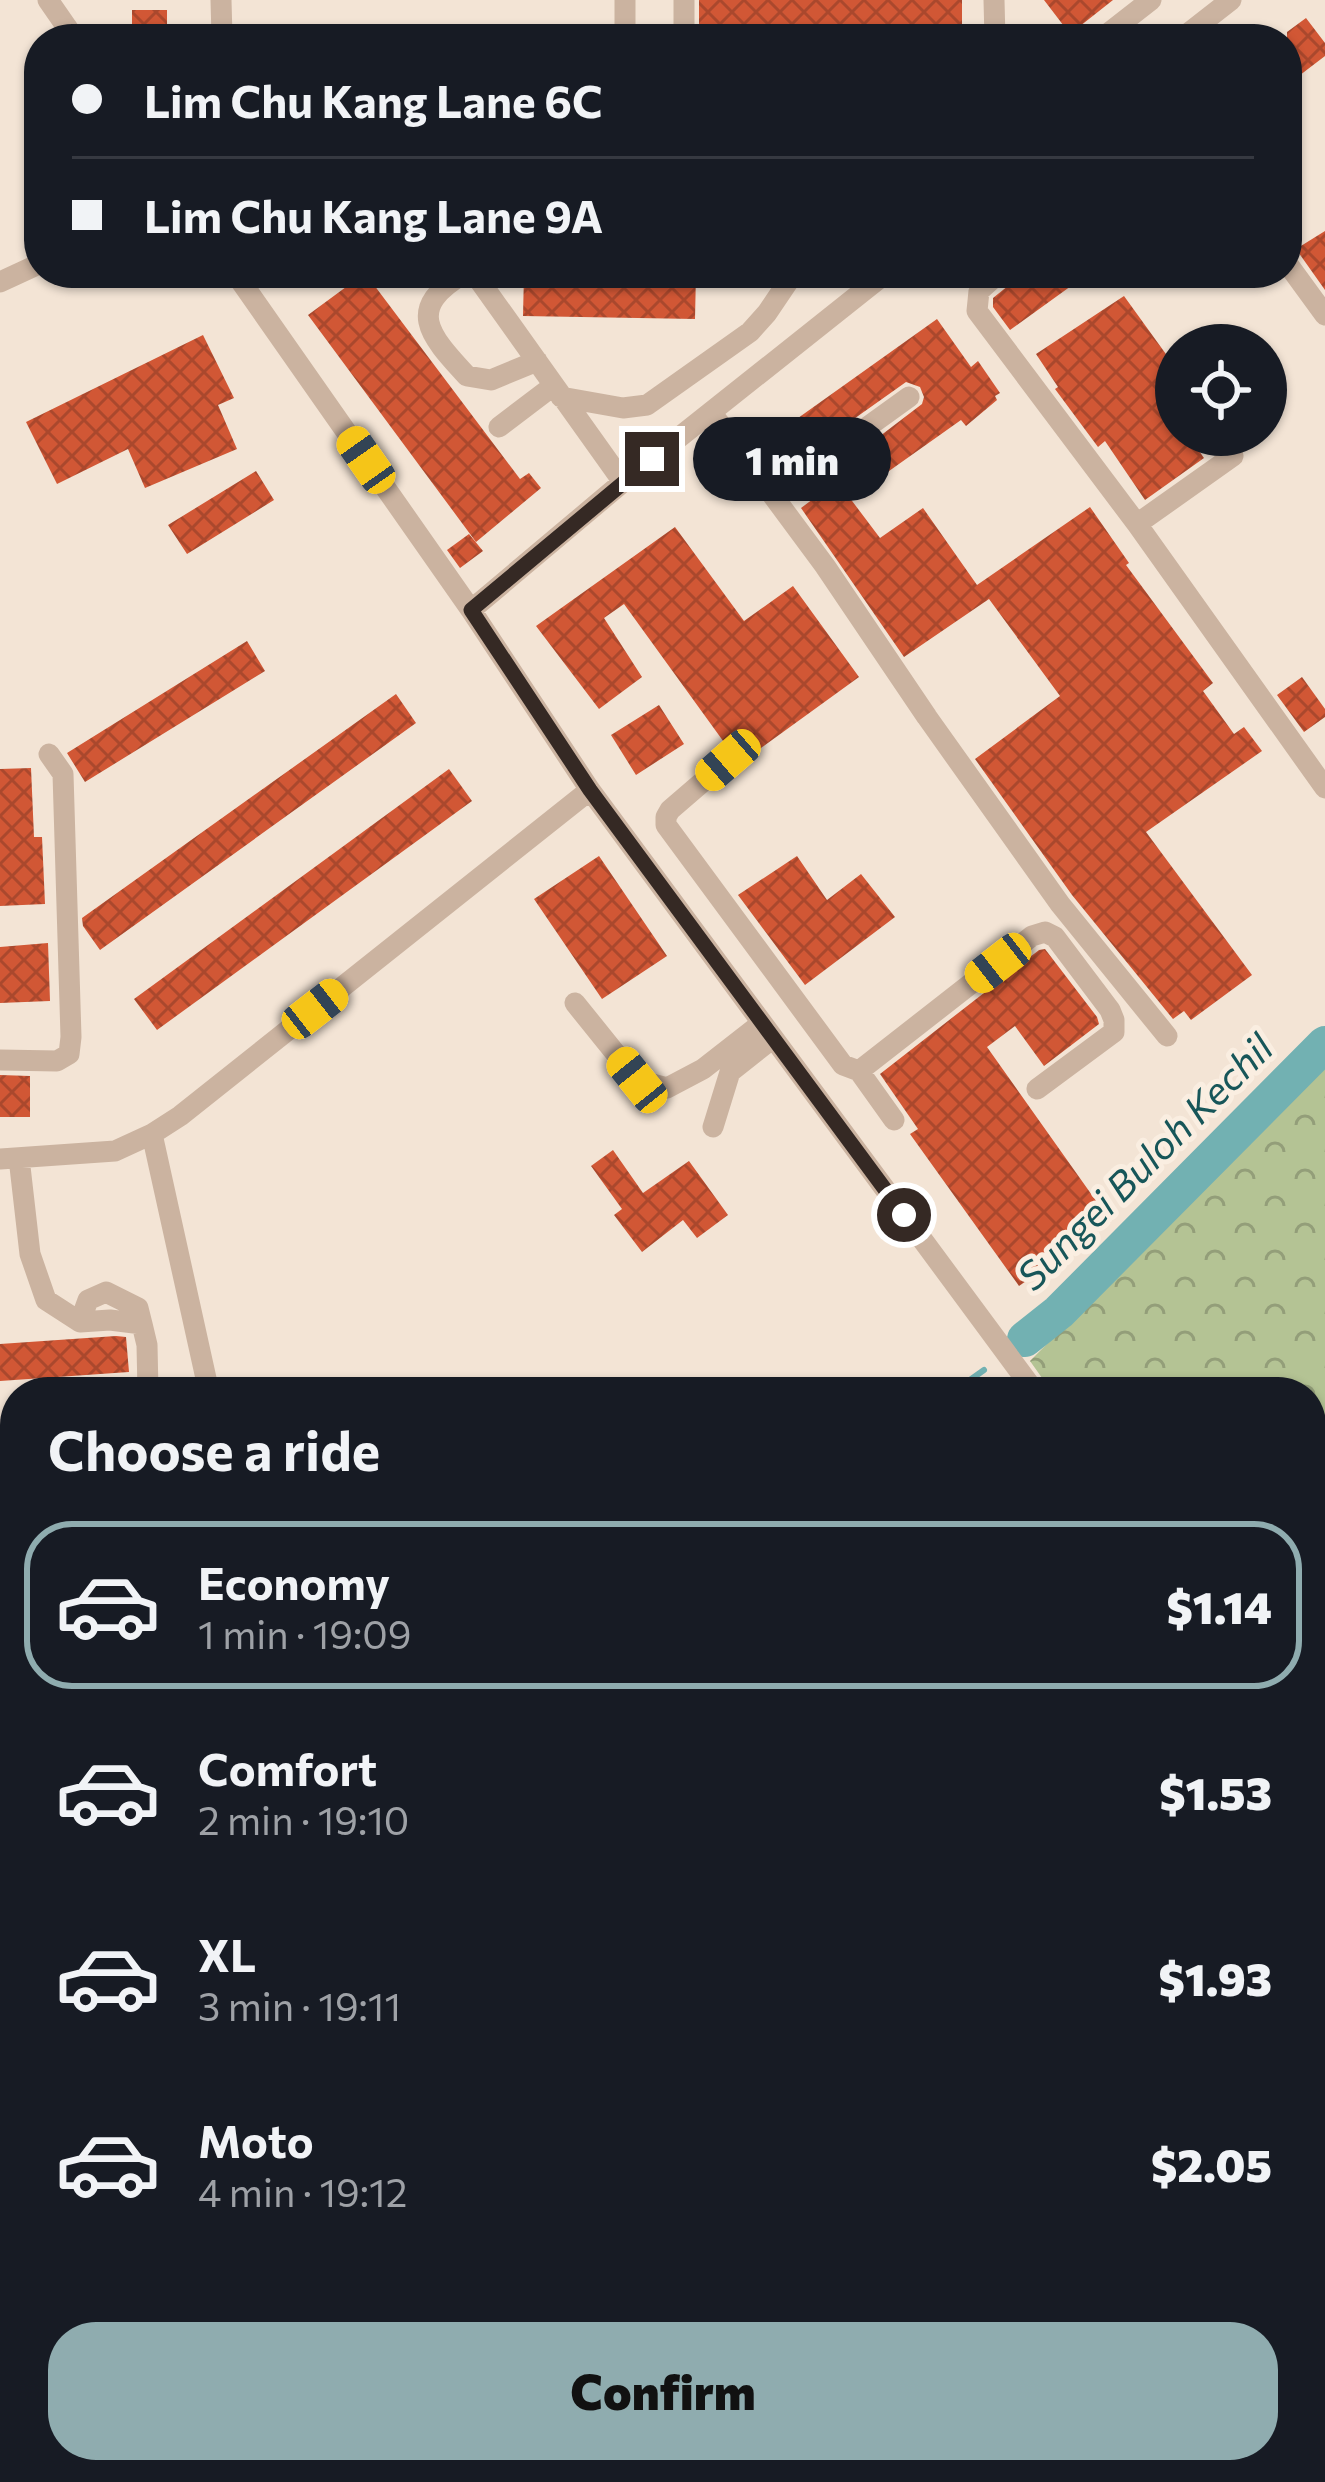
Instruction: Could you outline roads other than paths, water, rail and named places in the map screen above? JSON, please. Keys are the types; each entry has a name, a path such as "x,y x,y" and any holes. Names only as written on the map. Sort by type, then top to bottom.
{"street":[{"path":"1120,24 1150,0"},
{"path":"1200,24 1231,0"},
{"path":"1302,281 1322,306"},
{"path":"246,288 471,610 590,790 1024,1377"},
{"path":"441,288 429,303 426,320 466,376 491,380 536,362"},
{"path":"485,288 622,482"},
{"path":"499,427 557,391 623,408 647,405 750,332 784,288"},
{"path":"471,610 622,482 867,288"},
{"path":"982,288 977,311 1137,524 1325,788"},
{"path":"773,495 910,397"},
{"path":"711,412 1060,904 1167,1036"},
{"path":"1137,524 1233,456"},
{"path":"0,1060 56,1061 69,1054 63,774 49,754"},
{"path":"728,760 665,817 666,825 843,1065 859,1071 894,1120"},
{"path":"148,1377 147,1345 138,1308 106,1292 88,1300 80,1322 46,1300 30,1254 9,1159 115,1150 152,1134 590,790"},
{"path":"645,863 676,839"},
{"path":"859,1071 1032,936 1045,932 1055,937 1110,1010 1114,1032 1037,1089"},
{"path":"575,1003 637,1080 667,1088 768,1030"},
{"path":"712,1127 730,1072 768,1030"},
{"path":"152,1134 206,1377"}],"waterway":[{"name":"Sungei Buloh Kechil","path":"1025,1339 1059,1312 1325,1044"},
{"path":"974,1377 984,1370"}]}
